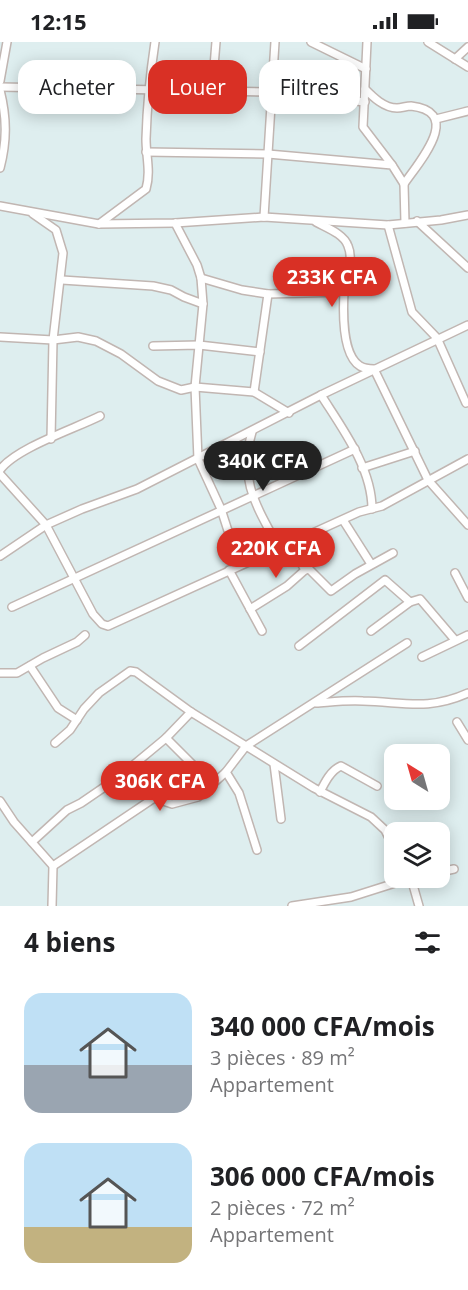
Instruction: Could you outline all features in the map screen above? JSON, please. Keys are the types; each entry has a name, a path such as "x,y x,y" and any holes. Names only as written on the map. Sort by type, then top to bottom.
{"street":[{"path":"0,81 7,42"},
{"path":"99,224 146,189 149,172 146,152 147,91 155,42"},
{"path":"215,60 216,42"},
{"path":"273,60 274,42"},
{"path":"311,42 366,69"},
{"path":"368,42 364,131 392,165 404,184 405,223"},
{"path":"428,42 468,67"},
{"path":"455,58 468,47"},
{"path":"0,168 6,139 6,112 0,89 147,91"},
{"path":"365,89 378,101 387,105 395,108 408,106 426,109 436,119 438,128 430,146 404,184"},
{"path":"360,102 364,102"},
{"path":"436,119 468,111"},
{"path":"264,217 270,114"},
{"path":"146,152 268,154 392,165"},
{"path":"0,206 99,224 175,223 264,217 388,225 441,220 468,214"},
{"path":"31,213 52,227 59,235 63,253 62,280 52,340 51,439"},
{"path":"314,220 343,238 349,247 344,292 344,323 352,356 361,367 374,369"},
{"path":"417,221 468,268"},
{"path":"175,223 197,265 201,278 203,304 195,387 198,459 221,509 230,537 245,563"},
{"path":"388,225 412,312 437,338 466,403"},
{"path":"201,278 242,290 268,294 344,292"},
{"path":"62,280 153,286 171,290 203,304"},
{"path":"254,392 268,294"},
{"path":"0,556 46,525 137,489 321,395 468,325"},
{"path":"0,337 52,340 78,337 96,341 121,354 158,381 181,390 195,387 254,392 289,413"},
{"path":"153,346 199,345 260,352"},
{"path":"374,369 416,451 428,480 468,525"},
{"path":"321,395 355,449 372,499 372,509"},
{"path":"100,417 6,462 0,472 46,525 93,614 102,624 108,626 290,543 391,501 468,459"},
{"path":"252,432 246,473 251,496 279,548"},
{"path":"12,606 76,579 221,509 355,449"},
{"path":"362,468 416,451"},
{"path":"343,520 371,564"},
{"path":"290,543 304,570"},
{"path":"250,609 287,586 304,570 313,571 331,591 371,564 393,553"},
{"path":"229,570 262,632"},
{"path":"455,573 468,598"},
{"path":"300,646 385,580 410,602"},
{"path":"371,631 410,602 423,601 455,640"},
{"path":"0,673 17,673 77,642 85,635"},
{"path":"422,657 468,635"},
{"path":"52,866 154,798 172,804 198,797 226,772 246,746 293,713 313,704 406,643"},
{"path":"30,666 58,708 77,720"},
{"path":"55,743 70,730 99,693 130,671 136,672 190,712 320,792 371,817 384,829"},
{"path":"313,704 361,700 406,706 443,704 468,693"},
{"path":"32,842 66,810 81,803 119,777 166,738 190,712"},
{"path":"457,722 468,740"},
{"path":"166,738 213,784"},
{"path":"274,764 281,819"},
{"path":"320,792 338,766 377,786"},
{"path":"226,772 238,793 257,850"},
{"path":"0,801 52,866 52,906"},
{"path":"450,870 454,869"},
{"path":"292,906 351,897 384,887"},
{"path":"414,888 419,906"}]}
